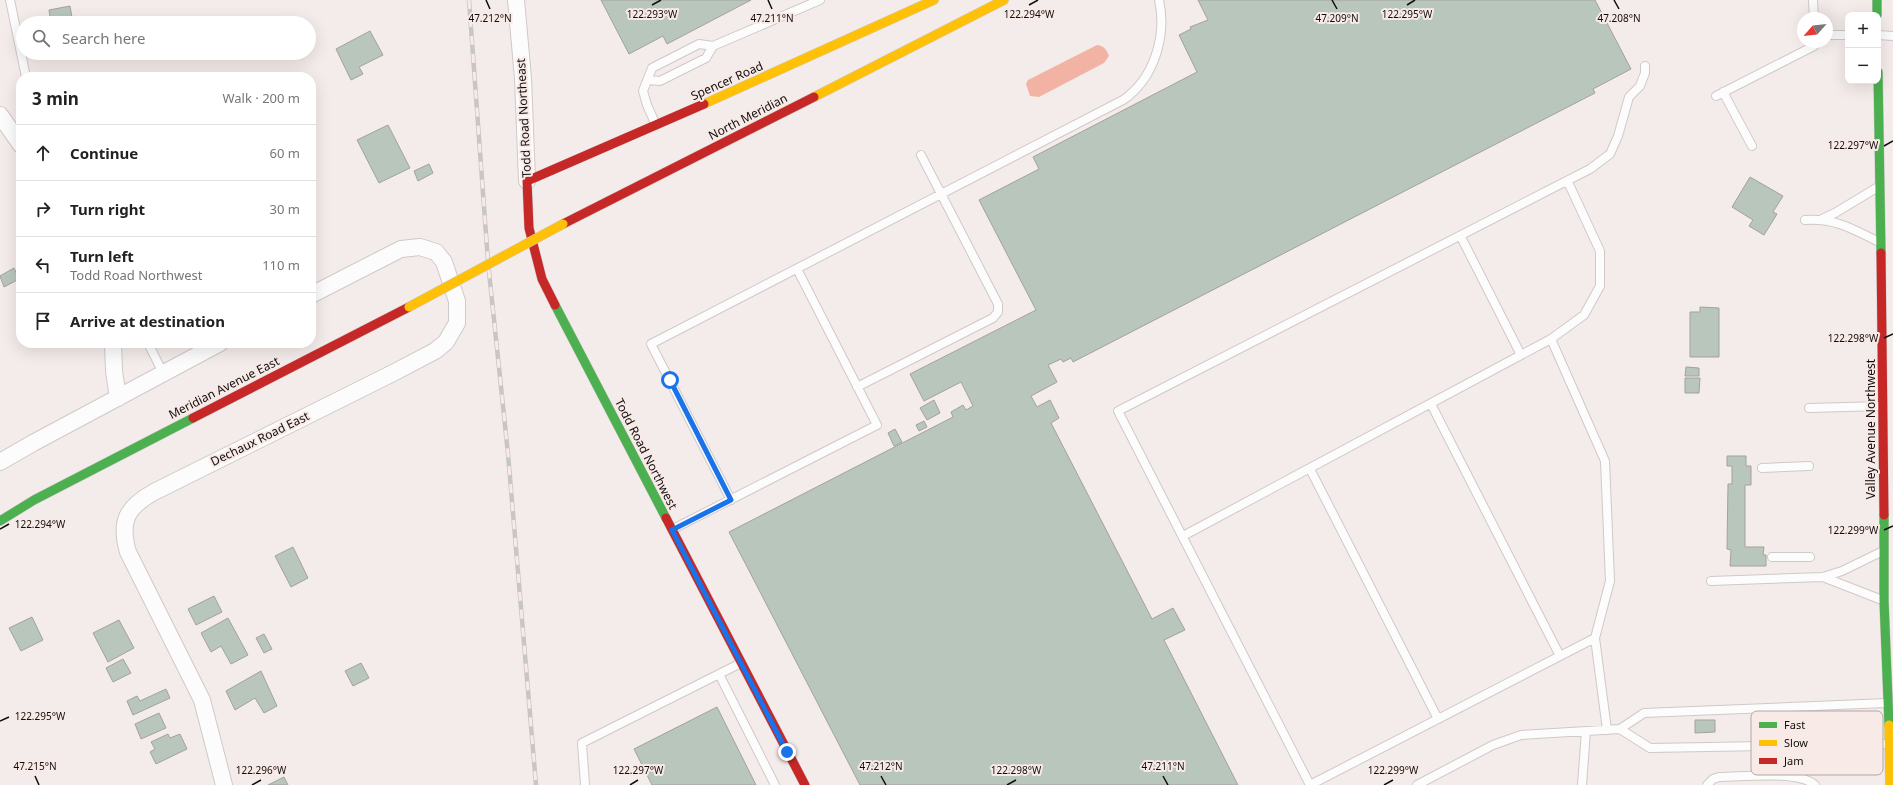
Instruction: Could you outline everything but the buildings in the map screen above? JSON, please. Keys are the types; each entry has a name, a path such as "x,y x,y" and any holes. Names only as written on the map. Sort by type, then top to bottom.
{"main road":[{"name":"Spencer Road","path":"527,181 657,126 934,0"},
{"name":"North Meridian","path":"504,257 563,224 1004,0"},
{"path":"1877,0 1877,12"},
{"name":"Valley Avenue Northwest","path":"1878,84 1884,601 1891,732 1890,785"},
{"name":"Todd Road Northeast","path":"527,181 529,228 531,237"},
{"name":"Todd Road Northwest","path":"531,237 542,279 805,785"},
{"name":"Meridian Avenue East","path":"0,521 34,500 504,257"}],"street":[{"name":"Todd Road Northeast","path":"516,0 523,78 527,181"},
{"path":"0,115 16,138"},
{"name":"Dechaux Road East","path":"224,785 202,700 128,552 124,536 125,519 136,504 154,492 435,351 446,342 457,323 457,301 444,262 436,252 420,247 401,249 316,292"},
{"path":"113,348 114,371 118,398"},
{"path":"0,462 210,348"}],"lane":[{"path":"10,0 16,29"},
{"path":"657,126 644,97 644,84 648,80 652,68 699,44 713,46 820,0"},
{"path":"731,500 651,344 1131,95 1147,76 1156,53 1161,19 1159,0"},
{"path":"1813,0 1814,12"},
{"path":"1833,35 1845,35"},
{"path":"1881,35 1893,36"},
{"path":"648,80 660,81 706,58 713,46"},
{"path":"1716,96 1810,48"},
{"path":"22,60 25,72"},
{"path":"1595,638 1310,785 1118,411 1568,182 1590,169 1610,154 1618,136 1629,97 1640,86 1645,73 1645,66"},
{"path":"1723,92 1752,146"},
{"path":"857,387 993,318 998,312 998,304 921,155"},
{"path":"1183,536 1521,355 1551,338 1584,315 1600,286 1600,251 1568,182"},
{"path":"1822,219 1836,213 1880,186"},
{"path":"1805,220 1822,219 1840,223 1881,243"},
{"path":"1460,237 1521,355"},
{"path":"672,530 877,425 797,269"},
{"path":"1551,338 1605,461 1610,581 1595,638 1607,730"},
{"path":"150,348 163,373"},
{"path":"1430,404 1560,656"},
{"path":"1809,408 1883,406"},
{"path":"1762,468 1809,466"},
{"path":"1310,469 1438,719"},
{"path":"1711,581 1824,577 1842,571 1884,550"},
{"path":"1772,557 1810,557"},
{"path":"1824,577 1884,601"},
{"path":"585,785 582,743 742,663"},
{"path":"718,674 775,785"},
{"path":"1417,785 1493,745 1521,735 1620,729 1644,713 1889,703"},
{"path":"1620,729 1650,748 1751,746"},
{"path":"1582,785 1586,731"},
{"path":"1883,744 1890,744"},
{"path":"1707,785 1713,779 1719,777 1793,776 1809,780 1815,785"}],"shaded area":[{"path":"1097,45 1104,48 1109,56 1104,63 1039,97 1030,96 1026,84 1028,80"}],"railway":[{"path":"469,0 488,262 508,454 536,785"}],"traffic: fast":[{"path":"1877,0 1877,12"},
{"path":"1878,84 1881,253"},
{"path":"555,305 666,518"},
{"path":"0,521 34,500 193,418"},
{"path":"1884,515 1884,601 1889,725"}],"traffic: slow":[{"path":"704,104 934,0"},
{"path":"814,97 1004,0"},
{"path":"409,307 563,224"},
{"path":"1889,725 1890,785"}],"traffic: jam":[{"path":"563,224 814,97"},
{"path":"555,305 542,279 529,228 527,181 704,104"},
{"path":"1881,253 1884,515"},
{"path":"193,418 409,307"},
{"path":"666,518 805,785"}],"route":[{"path":"670,380 731,500 672,530 787,752"}]}
